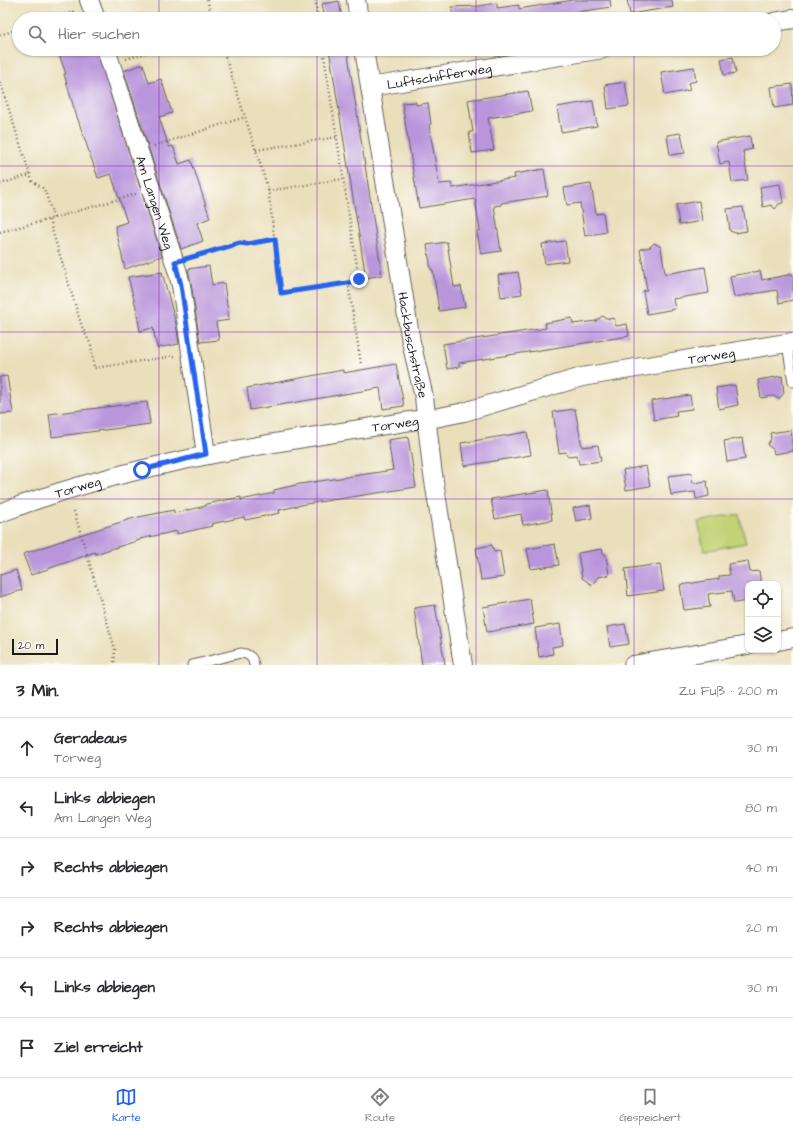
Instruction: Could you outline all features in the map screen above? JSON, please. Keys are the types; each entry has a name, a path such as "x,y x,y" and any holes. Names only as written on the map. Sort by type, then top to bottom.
{"street":[{"path":"356,0 358,12"},
{"path":"781,21 793,19"},
{"name":"Hackbuschstraße","path":"365,56 410,335 424,397 432,468 463,665"},
{"name":"Luftschifferweg","path":"370,86 558,56"},
{"name":"Am Langen Weg","path":"109,57 152,189 181,285 206,454"},
{"name":"Torweg","path":"0,513 77,486 206,454 440,417 464,412 582,377 790,343"},
{"path":"781,640 793,638"},
{"path":"633,665 745,646"}],"lane":[{"path":"790,343 793,382"},
{"path":"192,665 241,653 248,654 253,659 254,665"}],"path":[{"path":"207,0 211,12"},
{"path":"315,0 317,12"},
{"path":"77,12 92,8"},
{"path":"0,35 12,31"},
{"path":"225,56 268,191 281,293 359,279 324,56"},
{"path":"0,82 32,181 44,189 54,218"},
{"path":"139,151 245,117"},
{"path":"256,150 337,137"},
{"path":"0,184 30,175"},
{"path":"268,191 343,179"},
{"path":"0,232 49,220 152,189"},
{"path":"49,220 82,326 91,345 94,368 191,353"},
{"path":"175,262 240,243 247,244 275,239"},
{"path":"348,282 361,364"},
{"path":"74,511 115,650 114,664 109,665"}],"green space":[{"path":"739,514 746,543 704,551 698,522"}],"building":[{"path":"573,0 610,0 611,7 577,12 452,12 451,7 479,6 497,3 497,8 519,5 519,9"},
{"path":"627,0 672,0 673,7 642,12 630,12"},
{"path":"339,1 341,12 324,12 322,4"},
{"path":"60,56 98,56 162,256 125,269 115,226 127,222 111,174 98,178 74,108 64,74 66,74"},
{"path":"330,56 348,56 382,275 366,278"},
{"path":"733,57 736,73 724,75 721,59"},
{"path":"143,64 149,83 161,79 172,113 159,117 169,147 173,146 179,164 191,160 210,218 197,223 203,241 181,249 124,71"},
{"path":"694,67 696,81 688,83 690,90 665,95 661,72"},
{"path":"625,82 629,106 608,109 605,85"},
{"path":"792,84 793,105 774,108 771,87"},
{"path":"528,91 532,111 488,118 494,150 472,153 469,132 473,132 468,100"},
{"path":"593,101 597,126 561,132 557,107"},
{"path":"416,102 416,105 428,103 431,124 429,125 439,184 451,183 452,188 515,178 514,174 544,169 548,196 501,203 501,205 494,206 501,251 481,254 477,232 480,231 475,199 419,208 402,103"},
{"path":"681,133 685,153 670,155 667,135"},
{"path":"750,136 752,149 743,151 748,180 732,182 729,162 720,164 716,142"},
{"path":"591,184 596,214 603,213 606,232 585,236 580,203 567,205 564,188"},
{"path":"780,184 783,203 779,204 775,209 771,205 763,207 760,187"},
{"path":"699,201 702,221 679,225 676,205"},
{"path":"743,207 747,231 735,233 730,231 727,209"},
{"path":"565,241 568,261 545,264 542,244"},
{"path":"447,242 454,287 461,286 465,307 439,311 433,270 431,270 427,245"},
{"path":"654,243 661,247 665,274 705,267 709,293 673,299 675,309 647,314 643,291 647,290 640,249 650,247"},
{"path":"209,266 212,285 224,283 229,320 216,322 219,340 200,342 188,269"},
{"path":"760,271 762,280 793,274 793,300 779,303 777,290 734,297 730,276"},
{"path":"162,272 176,324 179,344 157,348 153,328 140,331 136,307 128,277"},
{"path":"518,272 522,294 501,297 498,275"},
{"path":"602,316 609,319 614,318 616,326 627,324 629,336 459,363 459,367 447,369 443,344 546,328 545,323 572,318 573,324 596,321"},
{"path":"396,364 404,406 383,409 380,388 250,410 247,388 343,370 343,373"},
{"path":"7,376 13,413 0,414 0,377"},
{"path":"782,376 784,393 779,399 773,396 761,398 758,380"},
{"path":"735,385 738,405 719,409 716,388"},
{"path":"690,395 692,409 676,411 677,416 654,420 651,401"},
{"path":"147,402 150,424 52,437 49,414"},
{"path":"575,409 582,447 598,445 601,461 579,464 577,455 567,456 566,452 559,453 553,412"},
{"path":"791,430 793,451 774,454 773,449 767,445 771,439 770,433"},
{"path":"527,432 531,455 464,466 461,443"},
{"path":"408,437 416,487 306,504 279,510 280,513 245,520 244,517 211,524 212,526 177,534 177,531 140,539 95,554 95,552 31,575 23,554 134,518 174,510 174,513 206,506 206,504 241,497 241,500 274,493 274,490 300,484 393,470 388,440"},
{"path":"742,438 745,459 727,462 724,441"},
{"path":"646,466 650,486 626,490 623,470"},
{"path":"692,473 693,483 707,481 709,496 696,499 695,492 671,495 668,476"},
{"path":"548,490 552,520 523,525 521,514 495,519 491,499"},
{"path":"590,505 592,518 576,521 573,508"},
{"path":"555,544 559,565 531,569 527,549"},
{"path":"492,545 494,552 500,551 504,577 481,580 476,548"},
{"path":"602,549 603,553 606,555 609,575 598,577 592,585 582,578 578,553"},
{"path":"748,561 750,572 759,571 761,581 745,581 745,601 734,603 732,591 708,594 710,607 684,610 680,585 719,579 719,576 730,575 728,564"},
{"path":"660,564 664,591 628,596 625,569"},
{"path":"16,570 22,590 0,597 0,575"},
{"path":"530,599 534,624 487,632 483,607"},
{"path":"435,605 445,665 422,665 414,608"},
{"path":"560,624 563,645 552,647 553,654 539,657 535,628"},
{"path":"625,624 629,644 610,647 607,627"}],"route":[{"path":"142,470 206,454 181,285 175,262 240,243 247,244 275,239 281,293 354,282 359,279"}]}
